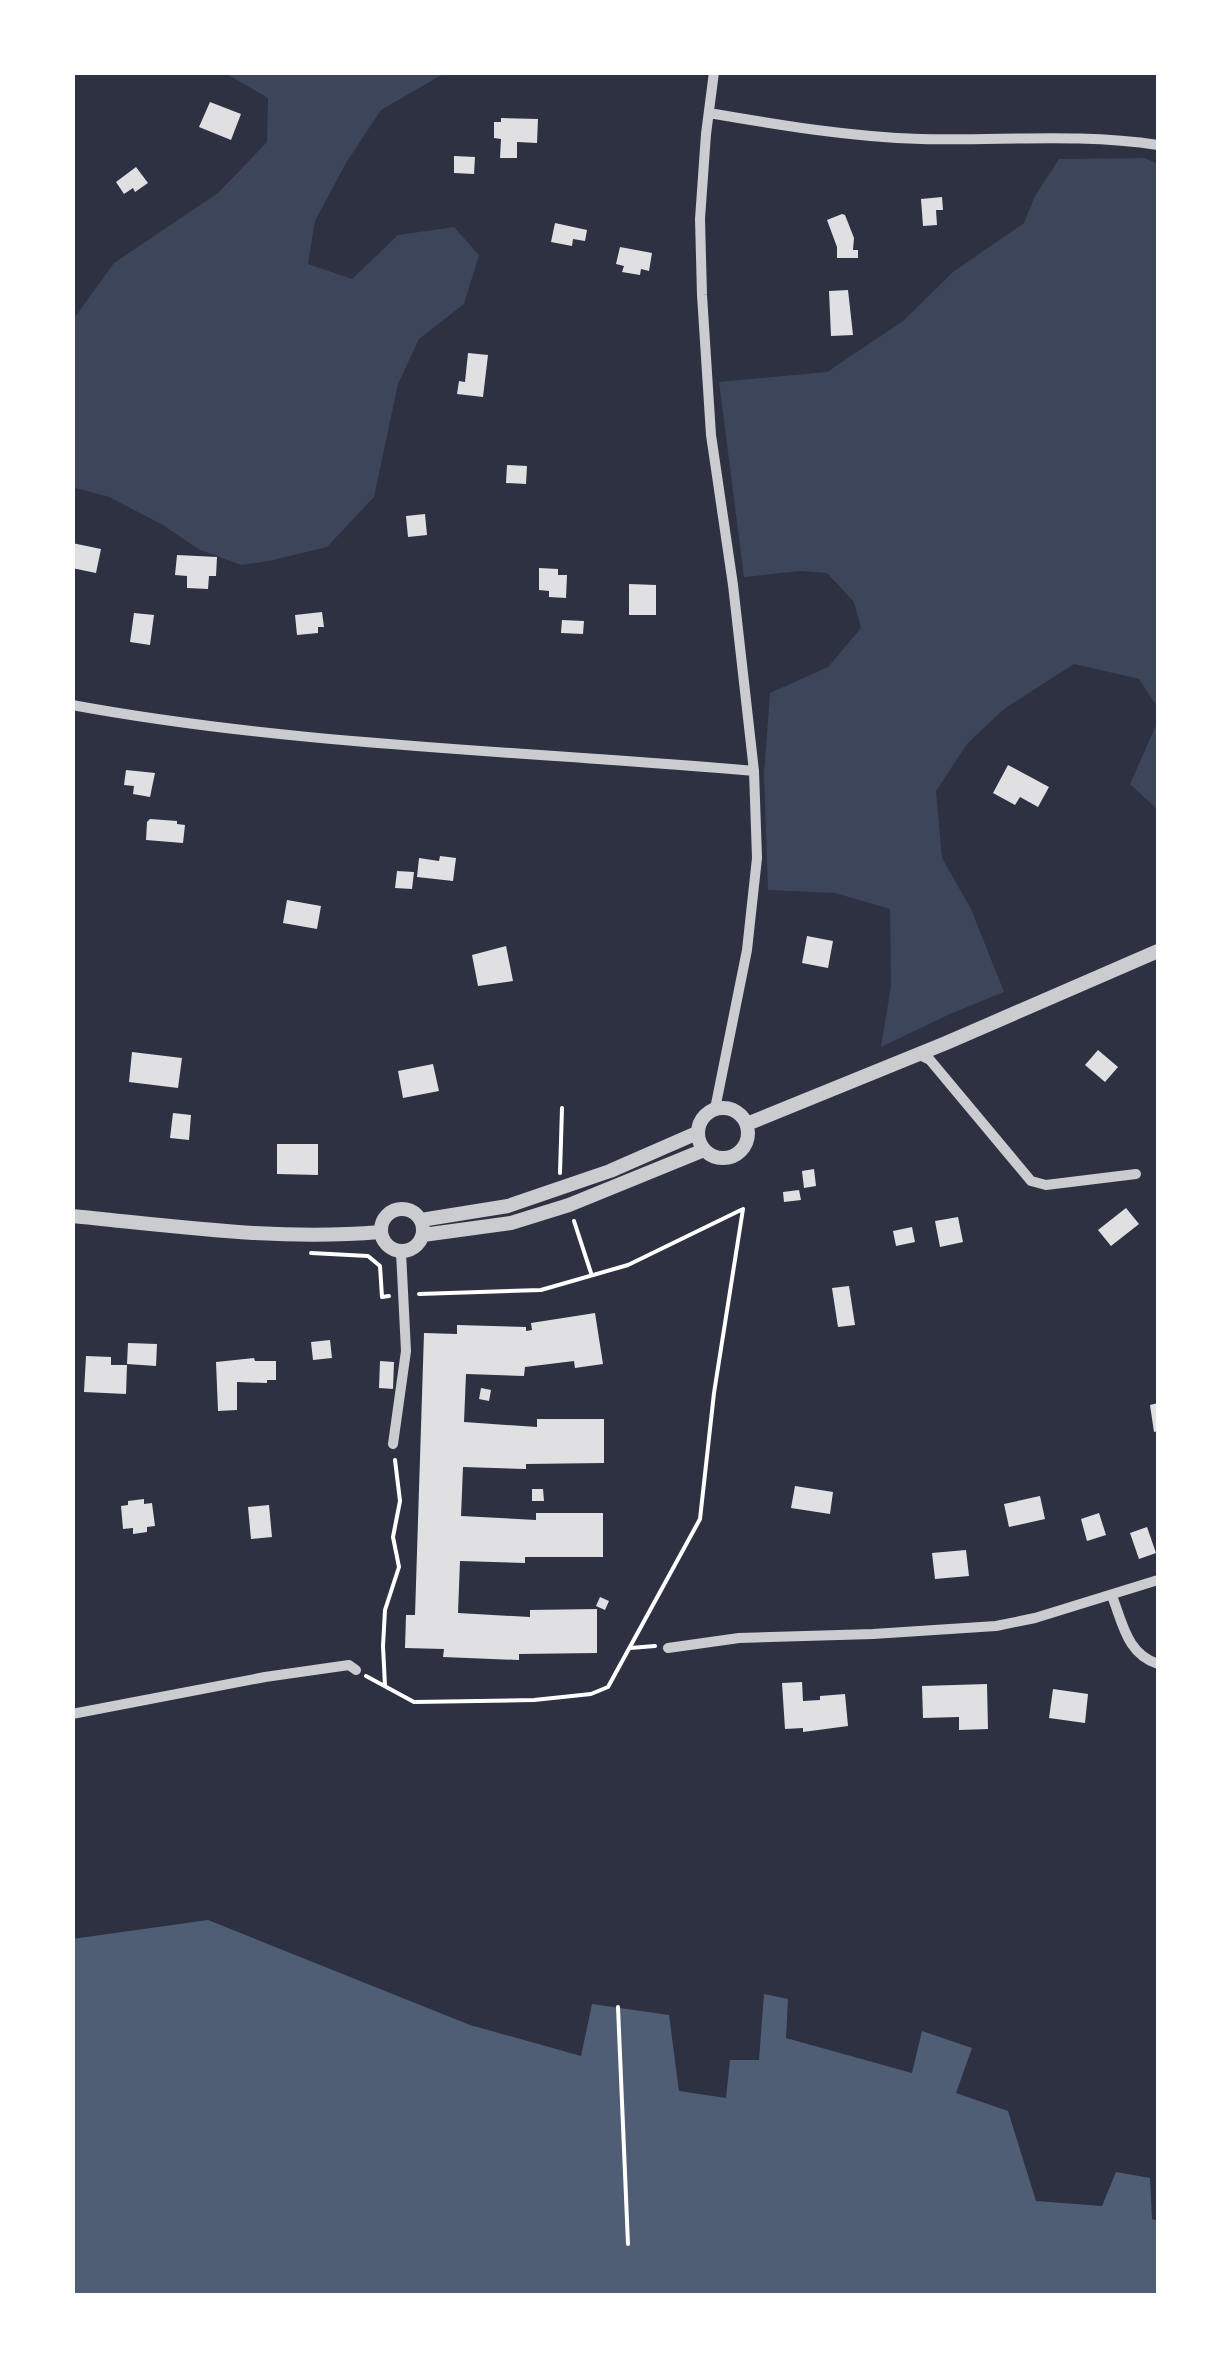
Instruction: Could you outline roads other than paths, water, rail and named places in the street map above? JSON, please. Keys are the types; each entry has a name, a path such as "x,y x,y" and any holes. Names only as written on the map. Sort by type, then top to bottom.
{"street":[{"path":"714,72 700,220 702,295 710,418 754,771 757,858 747,950 715,1108"},
{"path":"708,113 872,137 1158,144"},
{"path":"72,705 147,719 301,735 754,771"},
{"path":"747,1124 1158,951"},
{"path":"918,1054 930,1060 1031,1180 1046,1185 1136,1174"},
{"path":"715,1108 735,1110 747,1124 748,1138 739,1153 724,1160 699,1144 697,1133 704,1116 715,1108"},
{"path":"422,1228 508,1206 610,1171 697,1133"},
{"path":"422,1228 511,1222 569,1206 704,1150"},
{"path":"394,1210 409,1210 422,1228 414,1248 402,1252 389,1248 380,1232 382,1220 394,1210"},
{"path":"72,1216 283,1235 380,1232"},
{"path":"394,1444 406,1351 402,1252"},
{"path":"668,1648 739,1638 996,1626 1158,1580"},
{"path":"1112,1596 1136,1652 1158,1664"},
{"path":"72,1714 266,1677 349,1665 356,1670"}]}
